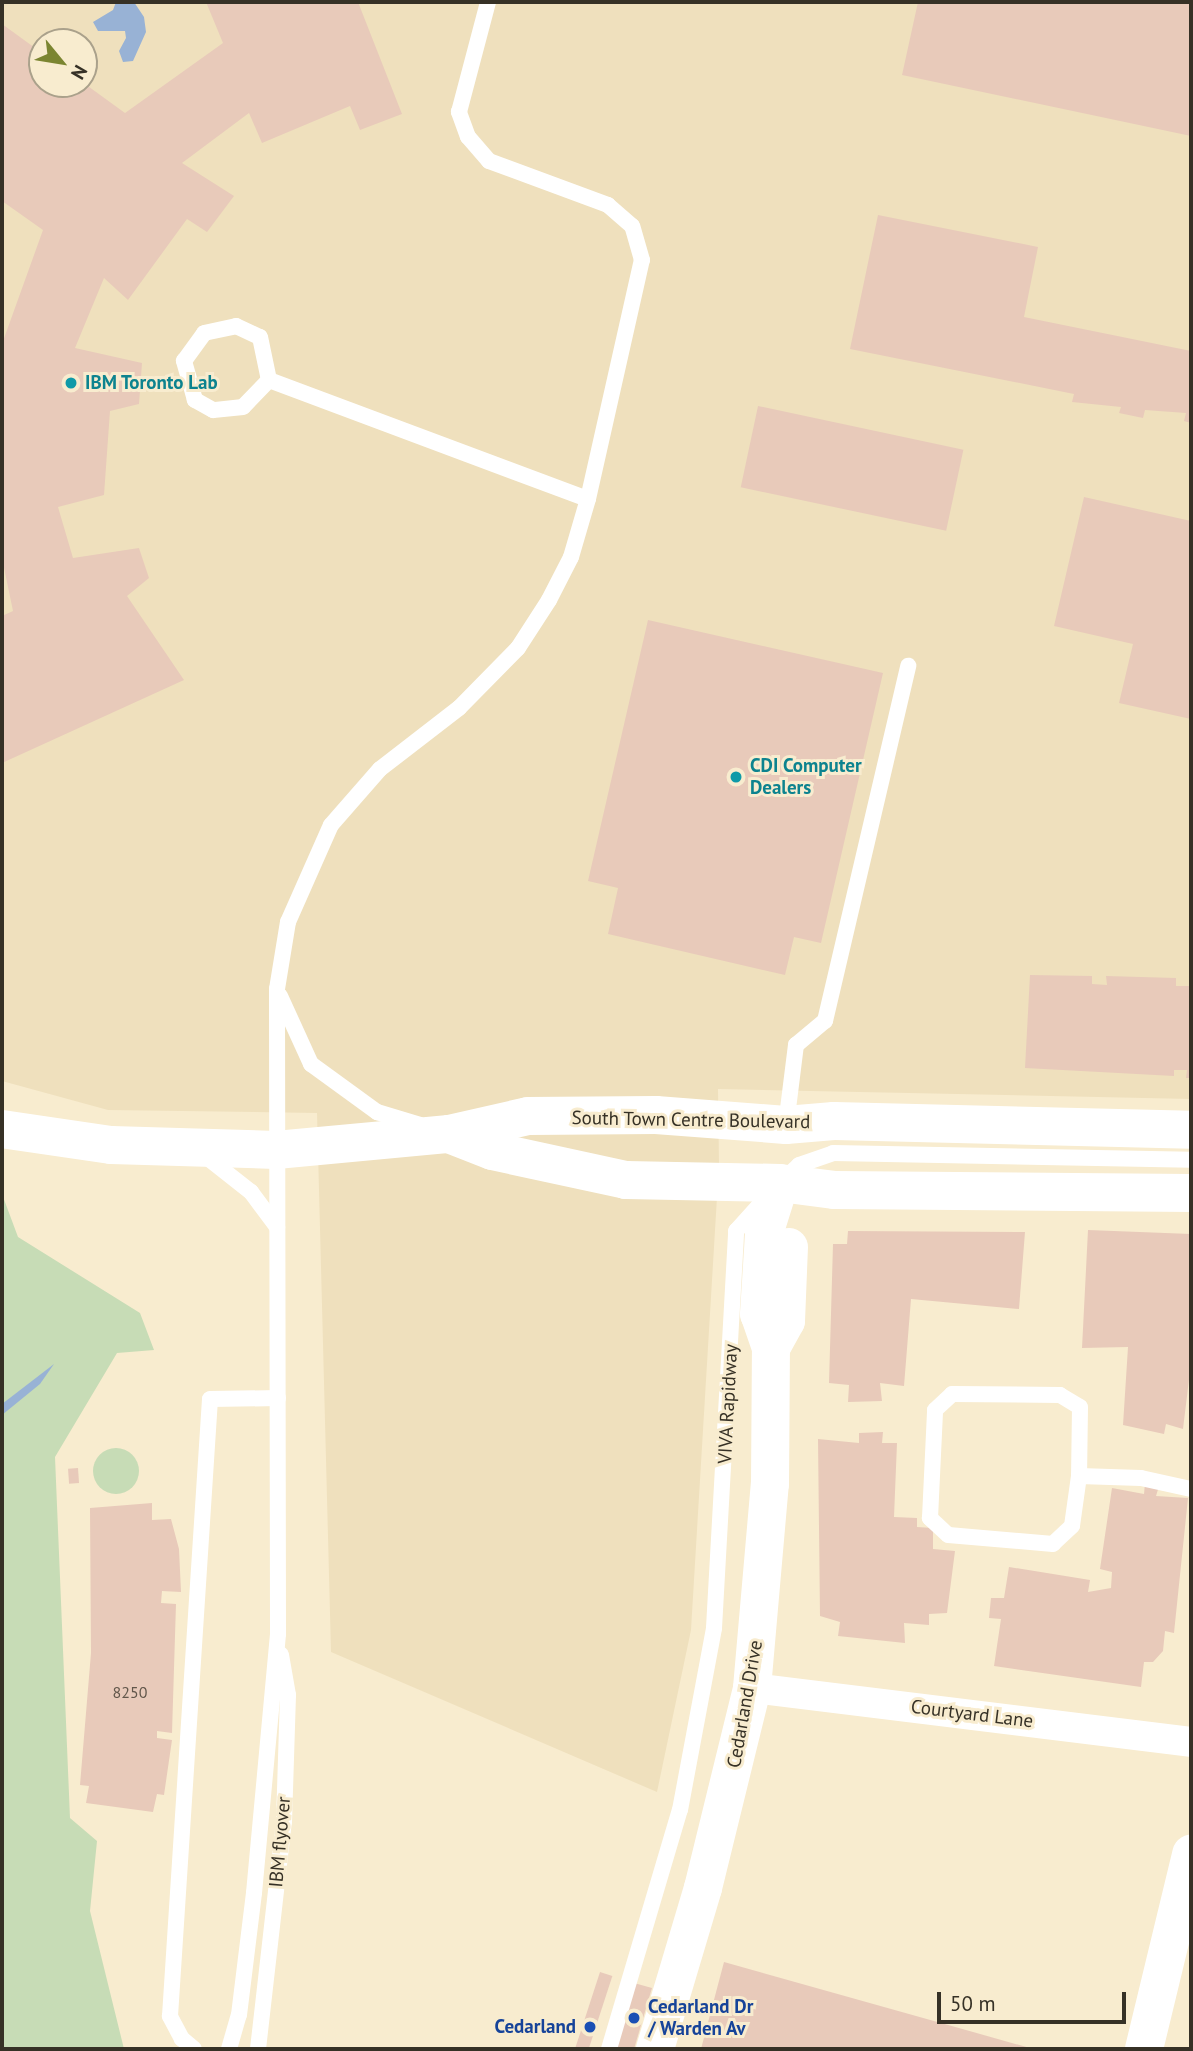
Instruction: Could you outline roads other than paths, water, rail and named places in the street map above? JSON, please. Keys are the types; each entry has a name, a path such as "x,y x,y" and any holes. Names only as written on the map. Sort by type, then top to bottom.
{"main road":[{"name":"South Town Centre Boulevard","path":"2,1129 111,1144 276,1150 449,1134 528,1116 669,1115 786,1125 834,1121 1191,1130"},
{"path":"584,1116 580,1143 586,1172"},
{"name":"Cedarland Drive","path":"655,2049 703,1888 752,1688 770,1484 771,1348 759,1314 764,1234 780,1183 786,1125"},
{"path":"449,1134 492,1151 586,1172 653,1182 780,1183 834,1190 1191,1192"},
{"path":"1144,2049 1191,1854"}],"street":[{"name":"Courtyard Lane","path":"752,1688 1191,1742"}],"lane":[{"path":"229,2049 239,2015 254,1893 278,1634 277,989 293,906 331,825 380,769 460,708 518,648 571,557 589,499 642,260 632,226 608,205 489,161 468,137 459,112 488,2"},
{"path":"236,326 260,337 269,380 243,407 213,410 195,400 184,361 204,333 236,326"},
{"path":"269,380 589,499"},
{"path":"786,1125 796,1045 825,1021 908,666"},
{"path":"277,989 311,1064 377,1112 449,1134"},
{"path":"193,1147 251,1192 277,1227"},
{"name":"VIVA Rapidway","path":"610,2049 680,1810 714,1628 736,1231 799,1165 833,1153 1191,1160"},
{"path":"951,1394 1060,1395 1080,1406 1079,1476 1072,1526 1053,1544 948,1535 930,1518 935,1410 951,1394"},
{"path":"194,2049 182,2039 170,2016 210,1399 278,1398"},
{"path":"1079,1476 1142,1478 1191,1489"},
{"name":"IBM flyover","path":"258,2049 284,1822 288,1695 278,1634"}],"water":[{"path":"116,2 134,2 144,17 146,32 133,61 123,62 119,51 126,38 125,31 98,31 93,22 113,10"},
{"path":"54,1364 40,1384 2,1415 2,1404"}],"place":[{"name":"IBM Toronto Lab","path":"71,383"},
{"name":"CDI Computer Dealers","path":"736,777"},
{"name":"Cedarland Dr / Warden Av","path":"634,2018"},
{"name":"Cedarland","path":"590,2027"}]}
